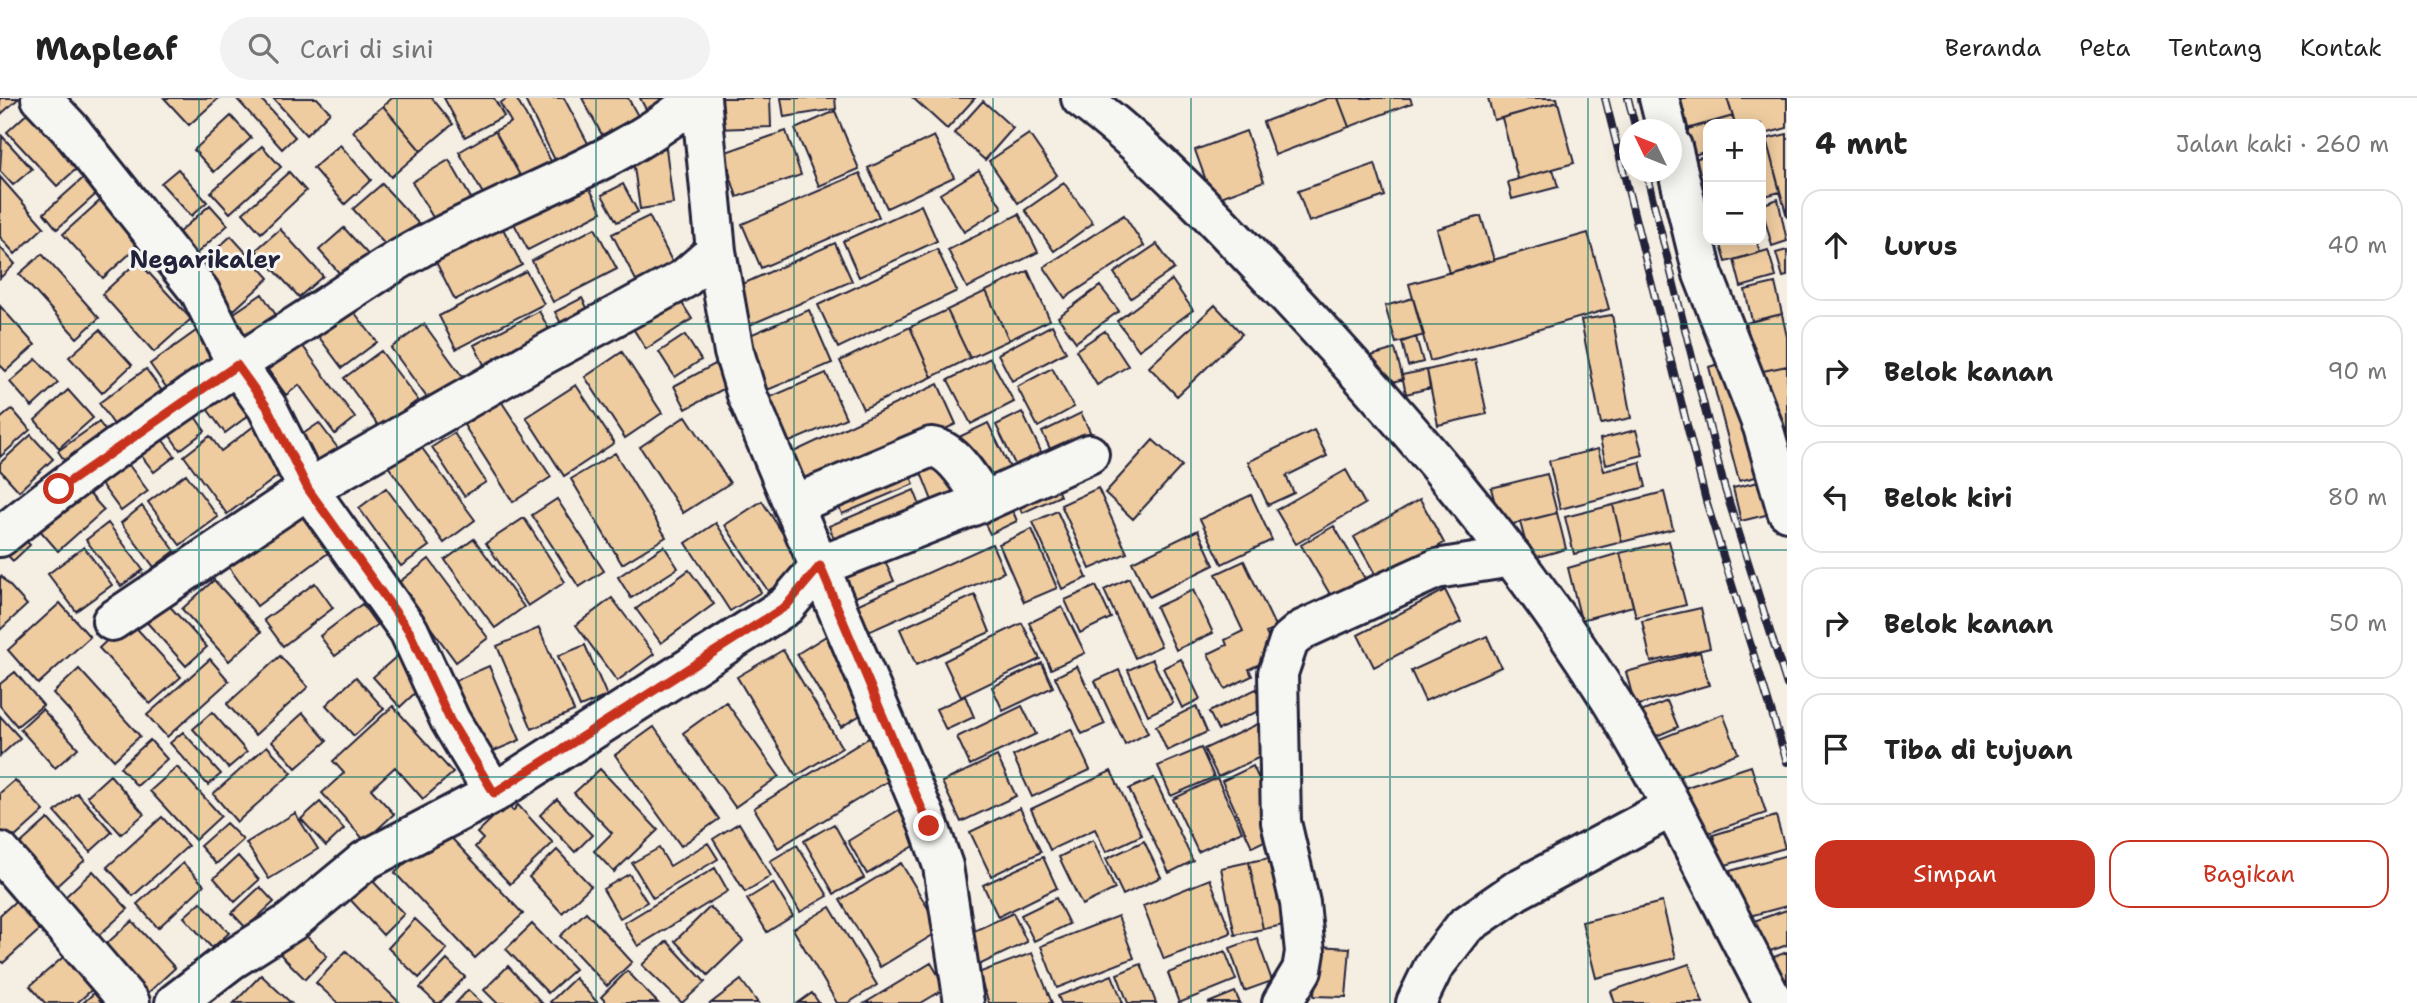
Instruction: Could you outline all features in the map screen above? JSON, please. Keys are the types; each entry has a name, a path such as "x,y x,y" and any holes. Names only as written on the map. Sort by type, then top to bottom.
{"street":[{"path":"41,98 87,150 200,292 237,365 267,407 308,489 409,631 450,720 494,793"},
{"path":"0,537 59,489 237,365 413,251 567,176 669,121 699,98"},
{"path":"699,98 716,251 734,352 747,395 895,742 943,866 964,1003"},
{"path":"1081,98 1108,118 1202,204 1385,400 1512,557 1601,684 1774,1003"},
{"path":"1659,98 1664,119"},
{"path":"1680,182 1703,274 1763,427 1787,511"},
{"path":"113,621 308,489 536,359 684,279 716,251"},
{"path":"793,505 931,447 939,448 953,460 985,501"},
{"path":"175,1003 231,960 317,902 366,860 494,793 786,606 820,566 985,501 1089,454"},
{"path":"1282,1003 1302,970 1305,952 1300,903 1281,822 1278,673 1289,641 1302,630 1436,569 1512,557"},
{"path":"1416,1003 1434,966 1465,926 1517,890 1670,808"},
{"path":"0,852 130,1003"}],"building":[{"path":"0,98 19,98 0,115"},
{"path":"164,98 219,98 189,125"},
{"path":"236,98 260,98 295,137 282,149"},
{"path":"273,98 317,98 330,112 306,135"},
{"path":"392,98 432,98 453,124 421,151 383,106"},
{"path":"444,98 494,98 504,116 465,137"},
{"path":"508,98 516,98 556,170 526,186 495,131 511,122 500,103"},
{"path":"524,98 564,98 590,147 557,164"},
{"path":"582,98 628,98 638,116 602,135"},
{"path":"640,98 669,98 652,121"},
{"path":"714,98 770,98 771,127 716,129"},
{"path":"781,98 835,98 836,109 784,117"},
{"path":"913,98 975,98 947,129"},
{"path":"1328,98 1338,98 1349,127 1275,155 1263,122"},
{"path":"1338,98 1410,98 1412,103 1349,127"},
{"path":"1488,98 1557,98 1558,102 1494,120"},
{"path":"1679,98 1727,98 1733,116 1703,119 1703,125 1688,129"},
{"path":"1727,98 1787,98 1787,128 1766,134 1766,119 1733,119"},
{"path":"983,101 1013,128 985,160 954,133"},
{"path":"1558,102 1574,163 1518,179 1502,118"},
{"path":"383,106 421,151 391,177 353,131"},
{"path":"32,109 82,164 57,186 7,132"},
{"path":"835,111 859,169 819,186 795,129"},
{"path":"231,116 251,138 214,172 194,150"},
{"path":"1703,124 1703,152 1690,156 1683,130"},
{"path":"495,131 526,186 490,206 459,152"},
{"path":"786,131 801,175 737,197 723,153"},
{"path":"1246,131 1264,181 1213,200 1195,150"},
{"path":"1029,134 1057,175 1018,203 989,161"},
{"path":"1787,134 1787,217 1766,139"},
{"path":"2,136 32,169 13,185 0,171"},
{"path":"934,136 954,177 887,208 868,168"},
{"path":"1766,139 1780,192 1766,196"},
{"path":"340,145 371,180 345,204 313,168"},
{"path":"262,146 281,167 230,213 211,192"},
{"path":"666,148 673,204 640,209 632,153"},
{"path":"1703,156 1703,205 1691,160"},
{"path":"449,160 475,205 438,226 412,182"},
{"path":"1375,164 1385,196 1309,222 1298,191"},
{"path":"178,169 207,202 191,216 161,183"},
{"path":"1553,169 1558,187 1512,199 1508,182"},
{"path":"979,170 1002,208 964,232 940,194"},
{"path":"289,172 306,191 261,233 243,213"},
{"path":"89,173 103,188 57,229 44,213"},
{"path":"860,173 879,217 761,268 742,224"},
{"path":"0,177 44,227 15,254 0,237"},
{"path":"584,178 602,212 528,250 510,216"},
{"path":"1064,183 1093,223 1054,251 1025,210"},
{"path":"382,184 419,224 390,250 353,209"},
{"path":"623,184 638,212 617,222 602,195"},
{"path":"104,197 144,241 103,278 63,234"},
{"path":"1778,199 1787,241 1772,246 1766,224 1766,203"},
{"path":"210,205 228,225 196,254 178,233"},
{"path":"921,205 937,241 859,277 843,241"},
{"path":"1019,214 1038,252 967,288 948,250"},
{"path":"1124,215 1144,246 1065,298 1044,267"},
{"path":"649,216 678,273 642,292 612,234"},
{"path":"1481,216 1494,260 1449,273 1437,229"},
{"path":"501,225 522,265 455,300 435,260"},
{"path":"344,228 373,260 348,283 319,250"},
{"path":"595,228 617,269 553,302 532,261"},
{"path":"280,229 323,276 299,297 256,250"},
{"path":"1588,233 1609,309 1430,361 1409,284"},
{"path":"231,236 269,278 234,310 196,268"},
{"path":"835,243 852,281 745,327 729,290"},
{"path":"1157,244 1174,269 1131,298 1114,273"},
{"path":"1721,245 1758,245 1760,252 1726,262"},
{"path":"0,247 15,264 0,278"},
{"path":"937,249 957,291 838,348 818,305"},
{"path":"1768,250 1776,277 1741,287 1734,260"},
{"path":"1787,250 1787,276 1783,277 1776,253"},
{"path":"42,254 99,318 77,338 19,274"},
{"path":"138,261 191,319 154,352 102,294"},
{"path":"526,271 544,304 456,349 439,316"},
{"path":"1028,271 1050,320 1009,340 986,291"},
{"path":"1172,280 1193,310 1139,350 1117,321"},
{"path":"1775,283 1782,314 1752,321 1745,290"},
{"path":"1100,286 1119,311 1076,342 1058,317"},
{"path":"673,289 692,319 646,349 627,319"},
{"path":"986,291 1009,340 970,358 947,310"},
{"path":"262,294 286,330 243,360 218,324"},
{"path":"582,298 594,321 567,335 555,312"},
{"path":"1413,298 1424,335 1396,343 1385,306"},
{"path":"348,304 377,342 342,368 313,329"},
{"path":"1215,305 1242,334 1177,396 1149,367"},
{"path":"0,306 35,345 6,371 0,365"},
{"path":"809,310 832,363 765,391 743,338"},
{"path":"947,310 970,358 932,377 910,327"},
{"path":"539,311 556,342 490,376 474,345"},
{"path":"1782,314 1787,337 1787,366 1758,372 1746,323"},
{"path":"1612,315 1631,418 1601,424 1581,320"},
{"path":"424,324 464,379 431,403 391,348"},
{"path":"1052,325 1066,352 1012,381 998,354"},
{"path":"910,327 932,377 863,409 840,361"},
{"path":"100,330 132,365 102,393 69,357"},
{"path":"196,331 222,369 176,401 150,364"},
{"path":"1105,331 1128,366 1097,385 1076,350"},
{"path":"294,334 355,418 335,434 299,385 286,395 261,360"},
{"path":"685,335 701,360 675,377 659,352"},
{"path":"1416,337 1423,362 1408,366 1402,342"},
{"path":"1395,349 1403,379 1380,386 1371,356"},
{"path":"381,351 418,400 380,428 344,378"},
{"path":"622,352 662,413 625,438 585,377"},
{"path":"990,358 1014,402 971,424 948,380"},
{"path":"1737,358 1768,474 1739,481 1709,367"},
{"path":"36,359 58,383 32,407 10,382"},
{"path":"1475,359 1487,414 1438,425 1427,370"},
{"path":"715,364 727,387 686,409 674,386"},
{"path":"1787,366 1787,439 1773,442 1758,372"},
{"path":"1052,368 1074,407 1038,427 1017,387"},
{"path":"146,369 172,405 124,439 99,403"},
{"path":"1427,370 1430,388 1406,394 1402,375"},
{"path":"235,371 261,406 225,433 199,398"},
{"path":"826,373 846,418 778,447 759,402"},
{"path":"938,384 956,424 803,495 785,456"},
{"path":"576,385 614,443 564,476 526,417"},
{"path":"68,390 93,418 59,448 35,420"},
{"path":"501,401 551,477 513,502 464,425"},
{"path":"12,409 30,430 0,457 0,419"},
{"path":"191,411 205,431 180,450 166,430"},
{"path":"1022,412 1048,466 1022,479 996,425"},
{"path":"1081,413 1096,444 1057,463 1042,432"},
{"path":"686,416 730,483 683,513 640,447"},
{"path":"99,422 116,445 74,475 58,451"},
{"path":"319,423 346,459 321,477 294,440"},
{"path":"988,423 1015,478 984,493 957,438"},
{"path":"254,426 286,470 227,514 184,456 210,436 221,451"},
{"path":"1314,430 1327,456 1286,476 1294,493 1268,505 1248,462"},
{"path":"1636,430 1643,455 1606,464 1600,439"},
{"path":"454,433 486,482 464,496 432,447"},
{"path":"158,434 175,456 154,472 137,450"},
{"path":"31,435 53,459 19,491 0,470 0,463"},
{"path":"416,440 475,520 444,543 385,462"},
{"path":"1153,440 1182,466 1133,519 1105,493"},
{"path":"1598,449 1604,471 1640,462 1646,487 1560,509 1549,461"},
{"path":"615,453 666,537 622,564 571,479"},
{"path":"943,455 963,503 937,513 918,465"},
{"path":"123,457 148,491 121,511 96,477"},
{"path":"905,462 914,484 842,514 833,493"},
{"path":"1346,470 1365,504 1296,544 1276,510"},
{"path":"186,474 218,517 180,545 148,502"},
{"path":"1547,474 1557,513 1501,527 1491,488"},
{"path":"1052,476 1060,496 1022,513 1013,493"},
{"path":"76,479 104,510 58,551 31,520"},
{"path":"1771,479 1778,512 1741,521 1733,488"},
{"path":"386,488 429,546 401,566 359,508"},
{"path":"1098,488 1127,553 1090,569 1061,505"},
{"path":"914,490 925,518 840,554 829,526"},
{"path":"1664,492 1673,529 1622,542 1613,505"},
{"path":"1251,495 1272,540 1222,564 1200,519"},
{"path":"1007,497 1017,521 990,534 978,510"},
{"path":"557,499 604,571 579,587 532,515"},
{"path":"1420,499 1444,543 1379,581 1354,537"},
{"path":"762,501 804,567 768,591 725,525"},
{"path":"304,504 336,547 257,606 225,562"},
{"path":"1613,505 1622,542 1574,554 1565,517"},
{"path":"142,506 175,551 154,567 121,523"},
{"path":"1057,511 1087,578 1062,589 1033,522"},
{"path":"1557,513 1566,549 1530,559 1520,522"},
{"path":"524,518 565,582 528,606 486,543"},
{"path":"108,523 143,570 121,586 86,540"},
{"path":"716,523 761,592 730,611 686,543"},
{"path":"1334,526 1367,582 1334,601 1301,545"},
{"path":"15,528 30,545 13,561 0,547"},
{"path":"1032,529 1057,588 1024,602 999,544"},
{"path":"1198,530 1214,565 1149,597 1132,562"},
{"path":"474,539 524,607 495,628 445,560"},
{"path":"1669,541 1686,605 1636,617 1620,553"},
{"path":"992,544 1004,572 866,633 854,606"},
{"path":"664,546 678,568 631,598 618,577"},
{"path":"84,547 112,585 76,611 48,574"},
{"path":"880,550 894,581 844,602 831,571"},
{"path":"1620,553 1633,606 1581,620 1568,568"},
{"path":"429,559 488,638 456,662 398,583"},
{"path":"1244,561 1276,628 1266,633 1277,656 1249,669 1252,676 1225,689 1208,654 1227,645 1225,640 1243,631 1216,574"},
{"path":"689,570 714,604 661,643 636,609"},
{"path":"0,577 27,605 0,630"},
{"path":"1129,578 1161,646 1135,658 1104,590"},
{"path":"214,580 261,632 229,661 182,609"},
{"path":"315,583 333,608 283,646 264,620"},
{"path":"1096,586 1111,618 1080,633 1065,600"},
{"path":"1193,590 1213,633 1176,650 1156,607"},
{"path":"1445,590 1461,622 1374,667 1358,635"},
{"path":"975,595 990,632 916,665 900,629"},
{"path":"612,598 654,654 617,681 576,625"},
{"path":"164,600 207,647 186,666 143,618"},
{"path":"60,603 90,637 38,684 8,650"},
{"path":"362,604 377,625 335,656 320,636"},
{"path":"1062,607 1085,653 1051,669 1029,623"},
{"path":"1701,608 1710,648 1651,662 1642,621"},
{"path":"129,620 181,677 150,704 99,648"},
{"path":"1022,623 1040,659 961,697 944,661"},
{"path":"539,628 574,711 532,729 497,646"},
{"path":"831,633 875,706 841,727 797,654"},
{"path":"1487,636 1501,667 1425,701 1411,671"},
{"path":"585,645 607,696 580,707 558,656"},
{"path":"404,650 430,679 400,707 373,677"},
{"path":"783,650 842,748 796,776 737,677"},
{"path":"1700,652 1709,685 1635,706 1626,672"},
{"path":"280,656 308,687 255,735 227,704"},
{"path":"210,659 229,681 167,737 147,715"},
{"path":"1152,659 1173,703 1148,715 1128,670"},
{"path":"1181,659 1200,699 1182,708 1163,668"},
{"path":"1042,663 1053,687 1003,711 992,687"},
{"path":"489,666 520,740 482,756 450,683"},
{"path":"1077,666 1105,724 1082,734 1055,677"},
{"path":"79,669 140,736 114,760 53,693"},
{"path":"1119,670 1148,733 1125,745 1095,681"},
{"path":"15,672 43,705 17,726 0,706 0,684"},
{"path":"356,677 384,709 354,736 326,705"},
{"path":"1256,689 1265,708 1218,730 1209,712"},
{"path":"965,696 974,717 946,730 936,709"},
{"path":"1667,701 1678,727 1645,741 1634,715"},
{"path":"726,702 779,776 735,807 683,733"},
{"path":"393,706 453,773 423,799 395,767 371,789 394,814 365,841 322,793 344,773 333,761"},
{"path":"1022,706 1036,734 970,765 957,737"},
{"path":"1196,706 1207,732 1167,751 1156,726"},
{"path":"42,709 78,748 55,768 20,729"},
{"path":"212,712 247,752 228,768 193,729"},
{"path":"303,713 327,741 296,768 272,741"},
{"path":"1723,714 1738,753 1670,780 1654,741"},
{"path":"0,716 20,738 0,756"},
{"path":"1264,721 1277,749 1218,777 1204,749"},
{"path":"654,727 719,819 681,846 615,755"},
{"path":"1071,729 1090,770 1032,797 1013,756"},
{"path":"183,732 221,774 208,785 170,743"},
{"path":"877,733 901,773 778,848 754,808"},
{"path":"150,740 167,759 137,786 120,767"},
{"path":"267,746 292,773 237,822 213,794"},
{"path":"1201,748 1214,777 1171,796 1158,766"},
{"path":"997,756 1016,796 961,822 942,782"},
{"path":"1253,766 1283,832 1252,847 1222,781"},
{"path":"1751,766 1766,813 1700,836 1684,788"},
{"path":"177,767 221,816 195,840 150,791"},
{"path":"600,769 658,830 614,872 594,851 612,833 574,793"},
{"path":"1111,771 1142,835 1106,852 1095,829 1050,850 1031,809"},
{"path":"110,775 144,814 121,834 87,796"},
{"path":"1154,778 1193,861 1169,873 1129,789"},
{"path":"1217,778 1242,831 1198,852 1173,799"},
{"path":"15,780 44,811 4,847 0,843 0,793"},
{"path":"77,793 112,832 90,852 55,812"},
{"path":"557,799 592,835 575,852 540,815"},
{"path":"320,802 344,829 326,846 301,819"},
{"path":"507,804 513,811 518,805 553,843 510,884 475,847 483,839 477,833"},
{"path":"905,806 926,839 867,874 848,841"},
{"path":"1020,808 1041,852 991,876 970,832"},
{"path":"295,813 318,849 269,879 246,843"},
{"path":"1776,816 1785,848 1722,866 1713,835"},
{"path":"162,817 188,846 133,896 107,867"},
{"path":"48,819 85,860 49,893 12,851"},
{"path":"226,823 243,840 216,864 200,846"},
{"path":"739,823 771,876 745,892 713,839"},
{"path":"834,824 864,878 834,894 804,841"},
{"path":"442,828 523,914 475,958 395,873"},
{"path":"1093,840 1115,889 1082,905 1059,857"},
{"path":"1144,841 1161,877 1123,895 1106,859"},
{"path":"708,843 718,859 653,898 632,863 659,848 670,866"},
{"path":"797,845 828,896 800,912 770,861"},
{"path":"557,850 591,886 562,913 529,877"},
{"path":"1787,855 1787,906 1742,918 1730,871"},
{"path":"238,856 259,880 235,902 214,878"},
{"path":"1280,856 1294,923 1263,929 1249,862"},
{"path":"1043,857 1057,888 998,917 983,885"},
{"path":"1249,862 1263,929 1235,935 1221,868"},
{"path":"183,863 204,885 158,928 137,904"},
{"path":"901,863 941,930 880,967 840,900"},
{"path":"715,868 728,891 638,946 624,923"},
{"path":"93,871 128,909 99,935 65,897"},
{"path":"629,874 647,902 620,918 603,889"},
{"path":"368,876 404,914 383,935 346,895"},
{"path":"1210,879 1231,933 1164,959 1143,906"},
{"path":"773,883 793,916 767,932 747,899"},
{"path":"260,887 274,902 246,928 232,913"},
{"path":"19,898 45,925 3,963 0,960 0,915"},
{"path":"1056,898 1069,924 1034,941 1021,915"},
{"path":"201,902 229,933 212,948 184,917"},
{"path":"1662,902 1676,958 1596,978 1582,922"},
{"path":"710,907 743,941 708,975 675,941"},
{"path":"830,907 877,985 848,1003 837,1003 793,929"},
{"path":"1787,910 1787,945 1759,955 1748,923"},
{"path":"586,912 632,962 607,986 560,936"},
{"path":"1013,913 1027,942 977,966 963,936"},
{"path":"1118,916 1134,958 1057,988 1041,946"},
{"path":"415,919 447,949 419,978 388,948"},
{"path":"132,921 175,968 148,993 105,945"},
{"path":"532,924 575,969 548,993 506,949"},
{"path":"302,932 327,956 305,979 280,954"},
{"path":"1257,938 1272,981 1244,991 1230,948"},
{"path":"667,941 705,982 682,1003 642,965"},
{"path":"1317,946 1350,948 1346,997 1314,996"},
{"path":"346,951 400,1003 338,1003 316,983"},
{"path":"1225,951 1236,980 1179,1003 1168,973"},
{"path":"69,952 97,985 77,1003 45,1003 30,986"},
{"path":"1787,952 1787,992 1761,962"},
{"path":"1032,953 1052,1003 989,1003 978,973"},
{"path":"447,960 465,977 440,1003 436,1003 420,988"},
{"path":"931,963 946,988 921,1003 865,1003"},
{"path":"1141,964 1156,1003 1128,1003 1117,974"},
{"path":"1689,964 1703,1003 1615,1003 1611,991"},
{"path":"508,966 542,1003 497,1003 484,990"},
{"path":"627,971 658,1003 607,1003 601,997"},
{"path":"261,975 291,1003 234,1003"},
{"path":"1112,975 1123,1003 1061,1003 1058,996"},
{"path":"575,978 598,1003 550,1002"},
{"path":"741,980 758,1003 711,1003"},
{"path":"104,984 120,1003 83,1003"},
{"path":"468,990 482,1003 456,1003"},
{"path":"1235,992 1240,1003 1208,1003"},
{"path":"812,993 819,1003 798,1003"}],"railway":[{"path":"1605,98 1706,501 1787,762"},
{"path":"1628,98 1633,119"},
{"path":"1648,182 1724,486 1787,685"}],"district":[{"name":"Negarikaler","path":"205,260"}],"route":[{"path":"59,489 237,365 267,407 308,489 409,631 450,720 494,793 655,691 735,636 786,606 820,566 929,826"}]}
